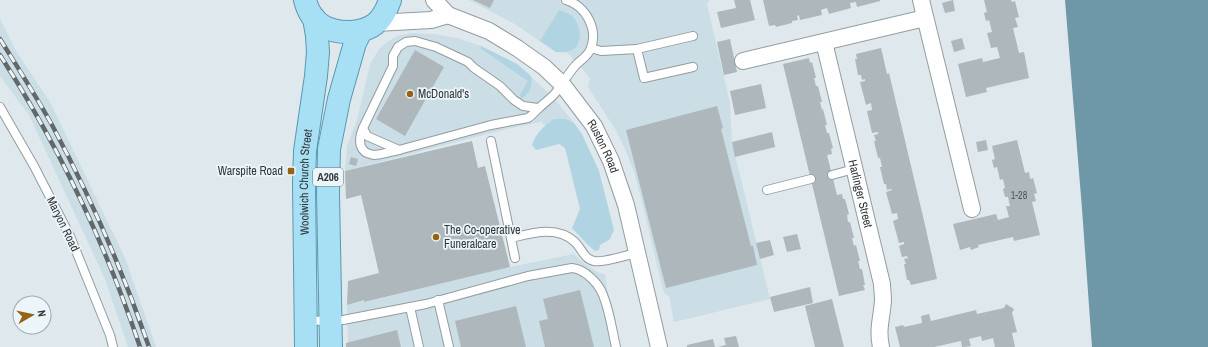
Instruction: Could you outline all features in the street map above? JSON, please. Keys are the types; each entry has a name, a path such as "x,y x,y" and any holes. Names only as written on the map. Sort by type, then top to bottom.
{"main road":[{"name":"Woolwich Church Street","path":"331,347 328,201 329,149 339,99 355,43 368,27 386,11 390,0"},
{"name":"Woolwich Church Street","path":"310,9 321,25 332,30 341,32 368,27"},
{"name":"Woolwich Church Street","path":"306,347 305,151 318,52 317,36 310,9"}],"street":[{"name":"Ruston Road","path":"434,0 448,15 489,31 544,67 562,84 594,126 611,161 626,205 660,347"},
{"path":"921,0 972,209"},
{"path":"368,27 431,20 448,15"},
{"path":"743,61 925,18"},
{"name":"Harlinger Street","path":"824,42 882,284 888,298 879,327 881,347"}],"lane":[{"path":"538,108 523,106 514,100 500,86 468,62 436,47 415,41 406,42 398,47 393,56 393,66 360,136 360,146 366,152 375,155 484,127 528,118 550,99 575,66 587,56 591,48 592,26 584,10 570,1"},
{"path":"591,48 601,51 637,49 693,36"},
{"path":"637,49 644,78 693,66"},
{"name":"Maryon Road","path":"0,107 34,166 70,236 103,317 113,347"},
{"path":"363,128 367,136 399,150"},
{"path":"491,142 515,258"},
{"path":"832,175 854,169"},
{"path":"767,190 811,179"},
{"path":"511,238 545,231 554,232 564,235 576,242 583,254 593,261 601,261 637,253"},
{"path":"306,321 343,320 410,307 528,276 577,268 589,276 599,287 604,296 616,347"},
{"path":"438,300 450,347"},
{"path":"410,307 419,347"}],"shaded area":[{"path":"469,0 710,0 707,4 730,103 732,142 770,299 674,322 669,296 665,294 663,290 634,172 615,129 588,87 590,78 568,53 556,52 513,23"},
{"path":"1065,0 1208,0 1208,347 1092,347"},
{"path":"559,10 572,16 578,25 580,34 576,47 572,50 564,52 556,52 540,41"},
{"path":"0,19 16,51 50,102 125,258 156,347 128,347 105,279 29,115 0,76"},
{"path":"412,33 434,34 457,38 481,46 517,64 554,98 574,123 566,119 554,119 545,126 541,122 507,129 345,171 347,146 357,120 370,64 379,49 387,42 397,36"},
{"path":"481,46 517,64 531,76 530,89 527,94 521,99 520,95 528,81 481,49"},
{"path":"554,119 566,119 574,123 582,134 599,171 614,230 610,239 600,245 599,250 595,251 572,228 580,209 565,148 559,144 536,150 532,145 535,137"},
{"path":"574,254 597,272 605,274 619,347 348,347 347,305 510,267"}],"building":[{"path":"473,0 494,0 490,8"},
{"path":"734,0 750,0 755,20 721,28 717,12 736,8"},
{"path":"763,0 880,1 857,7 856,2 850,3 851,8 829,14 827,8 821,10 822,15 800,20 799,15 797,16 798,20 776,27 775,25 769,26"},
{"path":"953,0 955,11 945,13 942,3"},
{"path":"984,0 1015,1 1019,17 1015,18 1018,27 1013,28 1019,53 1024,52 1029,78 986,88 987,92 966,97 958,64 982,58 983,62 1000,58 997,47 991,48 987,33 992,32 989,20 986,21 984,13 987,12"},
{"path":"962,38 965,49 954,52 951,41"},
{"path":"730,39 737,72 724,75 717,42"},
{"path":"881,48 887,74 889,73 937,279 911,285 909,280 907,280 904,264 906,264 904,259 908,258 907,256 902,257 899,246 904,244 904,242 899,243 893,221 898,219 897,213 892,214 886,192 892,190 887,190 886,184 884,184 880,167 882,167 880,158 878,158 874,141 876,141 874,135 878,134 878,132 872,133 867,111 872,110 871,103 866,105 860,82 865,81 865,79 862,80 861,75 858,75 855,59 857,59 856,54"},
{"path":"415,50 444,67 405,136 376,119"},
{"path":"809,58 810,63 812,62 816,78 814,78 816,86 818,86 822,102 820,102 827,125 825,125 827,133 829,133 833,148 831,149 832,154 827,155 837,195 842,194 843,199 845,199 849,214 847,215 848,222 850,222 854,238 852,238 854,246 856,245 860,261 858,261 860,269 862,269 865,285 863,285 865,290 839,296 783,64"},
{"path":"761,84 766,108 735,115 730,91"},
{"path":"717,106 723,128 721,129 757,265 666,288 626,130"},
{"path":"772,132 775,147 735,157 732,142"},
{"path":"986,140 988,150 978,152 976,142"},
{"path":"1017,140 1025,173 1029,172 1030,179 1033,178 1037,193 1034,194 1036,201 1032,202 1040,235 1014,241 1013,237 978,245 979,247 971,250 970,247 960,250 953,224 996,214 998,220 1009,217 1006,206 1010,206 1008,197 1005,197 1003,179 1000,180 997,167 994,168 992,160 995,159 992,146"},
{"name":"The Co-operative Funeralcare","path":"472,141 478,168 485,166 510,267 347,305 348,281 379,273 361,195 346,199 345,171"},
{"path":"351,157 358,159 356,166 349,164"},
{"path":"797,234 801,249 787,252 783,237"},
{"path":"770,240 774,255 760,259 756,243"},
{"path":"810,287 813,303 774,312 770,297"},
{"path":"580,290 594,347 545,347 539,321 548,319 543,299"},
{"path":"832,299 844,347 815,347 805,306"},
{"path":"1006,304 1014,309 1012,313 1017,332 1012,333 1015,347 995,347 993,338 982,341 981,336 969,339 971,346 964,347 962,347 961,341 934,347 900,347 895,327 903,325 904,327 922,323 921,316 929,314 931,321 976,310 977,314 1004,308"},
{"path":"516,306 526,347 461,347 455,321"},
{"path":"397,330 401,347 346,347 346,343"},
{"path":"736,336 739,347 718,347 726,345 724,338"},
{"path":"713,339 715,347 687,347 687,345"}],"railway":[{"path":"0,39 46,114 80,179 117,262 149,347"},
{"path":"0,55 42,124 79,196 112,271 140,347"}],"place":[{"name":"McDonald's","path":"410,94"},
{"name":"Warspite Road","path":"291,171"},
{"name":"The Co-operative Funeralcare","path":"436,237"}]}
